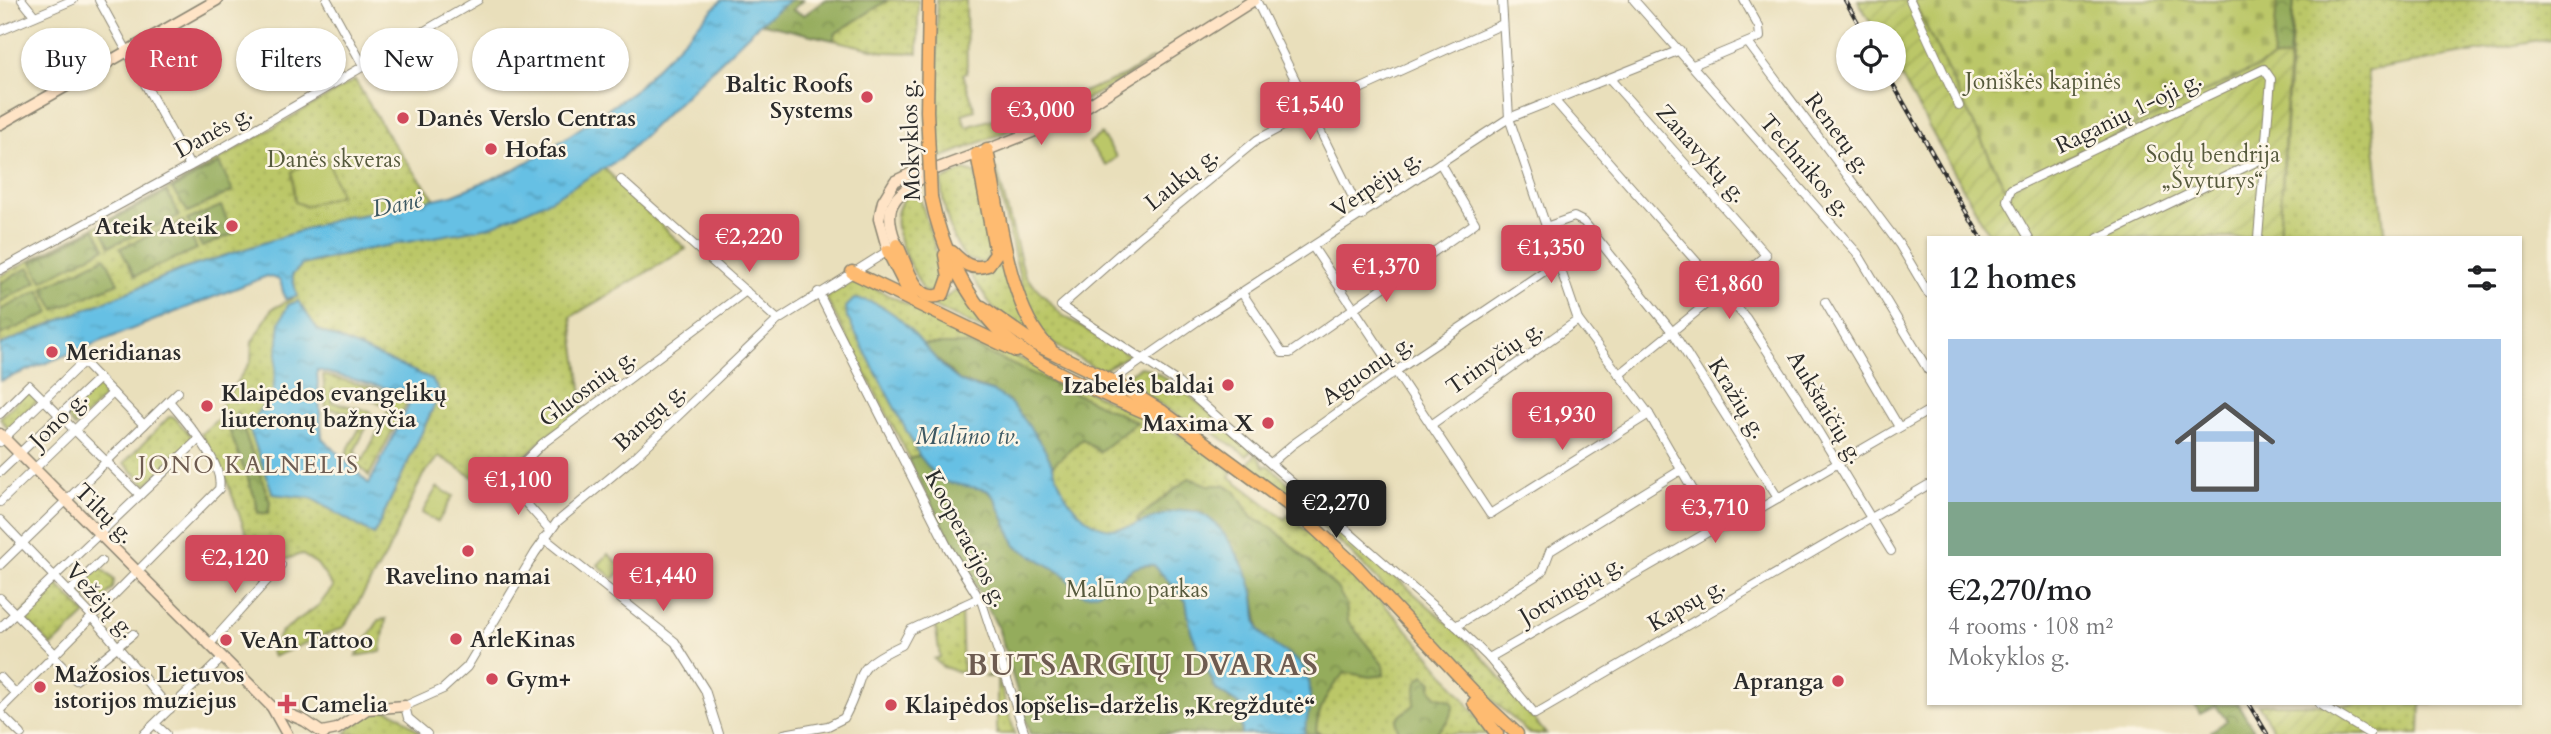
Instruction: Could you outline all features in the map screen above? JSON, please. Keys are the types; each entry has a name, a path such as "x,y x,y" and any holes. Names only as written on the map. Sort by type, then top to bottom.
{"main road":[{"path":"169,28 217,0"},
{"name":"Mokyklos g.","path":"929,0 927,123 931,197 943,241 958,272 998,330 1039,361 1193,435"},
{"path":"914,302 878,219 887,192 895,181 906,175 933,170 1059,122 1092,105 1255,0"},
{"path":"0,124 125,54"},
{"path":"943,241 970,267 984,267 994,258 982,152"},
{"path":"982,152 1017,294 1035,333 1058,355"},
{"path":"892,248 920,292 937,297 946,290 949,277 943,241"},
{"path":"852,272 1039,361"},
{"name":"Mokyklos g.","path":"982,307 1017,333 1112,381 1242,468 1315,527 1517,734"},
{"path":"1106,394 1112,381"},
{"name":"Tiltų g.","path":"1,438 272,707 286,734"},
{"name":"Mokyklos g.","path":"1440,658 1497,734"},
{"path":"323,733 337,729 367,709 405,706"},
{"name":"Tiltų g.","path":"272,707 305,721 323,733"},
{"path":"286,734 291,722 305,721"},
{"path":"341,734 348,722"}],"street":[{"path":"22,0 34,15"},
{"path":"0,31 73,0"},
{"path":"99,0 125,47"},
{"path":"327,0 360,60"},
{"name":"Danės g.","path":"430,28 478,0"},
{"path":"1255,0 1362,216"},
{"path":"1502,0 1509,118 1578,320 1649,414 1715,528"},
{"name":"Technikos g.","path":"1634,0 1858,254 1927,368"},
{"path":"1693,65 1760,37 1759,27 1744,0"},
{"path":"1910,0 1959,106"},
{"name":"Laukų g.","path":"1143,359 1061,306 1138,238 1257,140 1311,111 1503,24"},
{"name":"Renetų g.","path":"1748,43 1899,244 1927,291"},
{"name":"Verpėjų g.","path":"1112,381 1509,118 1680,50"},
{"name":"Danės g.","path":"0,270 360,69"},
{"name":"Raganių 1-oji g.","path":"2028,236 2007,195 2011,189 2259,71 2268,71 2272,79 2264,158"},
{"name":"Zanavykų g.","path":"1609,78 1766,255 1722,291"},
{"path":"149,91 190,166"},
{"name":"Aukštaičių g.","path":"1554,100 1722,291 1767,348 1891,551"},
{"path":"2102,236 2264,158"},
{"path":"2258,236 2264,158"},
{"path":"1242,293 1286,355 1475,223 1440,163"},
{"path":"621,180 778,320"},
{"name":"Kražių g.","path":"1546,227 1570,217 1578,218 1674,334 1778,498"},
{"path":"1313,247 1490,514 1649,414"},
{"name":"Bangų g.","path":"405,706 443,689 467,667 547,534 635,457 778,320 818,292 892,248"},
{"name":"Aguonų g.","path":"1272,463 1286,449 1396,371 1558,262"},
{"name":"Gluosnių g.","path":"547,534 509,484 514,472 542,444 746,290"},
{"path":"1619,375 1674,334 1722,291"},
{"name":"Kooperacijos g.","path":"818,292 948,548 979,597 1026,734"},
{"path":"1825,302 1899,428"},
{"name":"Trinyčių g.","path":"1431,425 1578,320"},
{"path":"1143,359 1176,381 1272,463 1457,626 1489,658"},
{"path":"1,438 83,362 144,425"},
{"path":"0,472 99,378"},
{"path":"0,414 29,385 140,495"},
{"path":"0,565 66,504 178,392"},
{"name":"Jono g.","path":"0,502 113,393"},
{"path":"21,734 0,712 15,693 219,489 220,474 199,439 169,401"},
{"name":"Jotvingių g.","path":"1489,658 1715,528 1728,527 1927,412"},
{"path":"0,628 199,439"},
{"path":"1457,626 1542,572 1550,551 1681,470"},
{"name":"Kapsų g.","path":"1489,658 1535,714 1927,486"},
{"name":"Vežėjų g.","path":"0,520 69,592 170,709"},
{"path":"547,534 675,642 705,690 719,734"},
{"path":"69,592 101,561"},
{"path":"209,645 281,565"},
{"path":"784,734 828,726 845,719 865,665 887,650 902,645 910,630 979,597"},
{"path":"0,598 76,680 133,634"},
{"path":"144,734 222,658"},
{"path":"0,677 15,693"},
{"path":"2322,705 2370,734"},
{"path":"405,706 408,718 427,734"},
{"path":"155,724 166,734"}],"green space":[{"path":"790,0 803,0 792,10 804,15 825,0 888,0 836,33 833,40 759,23"},
{"path":"888,0 918,0 918,53 885,52 833,40 836,33"},
{"path":"937,0 966,0 967,73 963,74 975,110 962,114 966,127 1083,92 1124,76 1153,58 1121,81 1081,102 938,159"},
{"name":"Sodų bendrija „Švyturys“","path":"1858,0 1913,0 2005,188 2272,60 2289,57 2279,236 1990,236 1906,86 1906,21 1869,21"},
{"name":"Joniškės kapinės","path":"1913,0 2277,0 2272,60 2005,188"},
{"path":"2277,0 2294,0 2289,57 2272,60"},
{"path":"2294,0 2551,0 2551,39 2367,71 2385,236 2279,236"},
{"name":"Danės skveras","path":"355,80 390,139 435,199 352,217 349,215 181,270 0,345 0,276 170,188 336,91 346,91 346,85"},
{"path":"1101,134 1117,157 1106,165 1089,143"},
{"path":"318,155 327,158 340,195 306,206 295,202 292,172"},
{"path":"219,163 233,191 188,212 172,189"},
{"path":"604,168 686,249 571,317 584,409 539,442 496,486 486,485 439,456 423,475 386,555 344,627 273,657 271,651 281,632 319,605 333,587 317,564 301,554 287,559 274,556 246,533 223,471 201,434 218,419 223,402 251,361 252,342 272,309 297,296 292,275 302,265 522,213","holes":["298,301 318,330 432,379 440,393 374,535 311,498 248,425 273,393 288,305","237,412 270,502 268,513 258,512 228,426"]},
{"path":"964,170 975,173 993,249 984,263 966,259 952,232 946,211 941,181"},
{"path":"997,170 1025,276 1062,315 1130,355 1101,371 1046,340 1027,308 995,172"},
{"path":"918,188 941,270 942,291 924,292 899,237 898,209 905,198"},
{"path":"167,192 179,216 110,246 100,226"},
{"path":"221,206 233,234 202,247 187,220"},
{"path":"183,221 197,249 135,276 120,248"},
{"path":"95,229 105,248 42,281 32,262"},
{"path":"1000,254 1033,337 994,309 967,270"},
{"path":"105,257 118,283 55,310 43,288"},
{"path":"29,267 37,282 0,302 0,283"},
{"name":"Malūno parkas","path":"857,280 1190,440 1232,471 1230,477 1285,519 1288,515 1344,564 1421,645 1489,734 1030,734 998,627 825,296"},
{"path":"914,289 942,300 957,290 998,337 917,298"},
{"path":"40,290 50,313 0,335 0,310"},
{"path":"921,344 968,344 1137,422 1099,452 1082,439 1052,466 1037,437 1012,406 992,391 960,381"},
{"path":"1140,367 1151,370 1180,389 1252,450 1247,456 1198,422 1194,426 1124,381 1124,377"},
{"path":"323,375 410,397 369,476 346,453 363,422 357,422 359,415 326,408","holes":["332,390 391,406 363,460 354,452 372,416 370,411 332,402"]},
{"path":"99,384 108,393 75,427 66,417"},
{"path":"29,390 39,399 8,428 0,418"},
{"path":"237,412 270,502 268,513 258,513 256,500 228,427"},
{"path":"169,417 174,417 194,439 146,485 124,463"},
{"path":"1256,453 1265,467 1268,465 1459,633 1489,664 1546,734 1529,734 1476,685 1333,535 1248,464"},
{"path":"919,455 935,475 986,490 995,498 1016,546 1065,575 1075,590 1117,583 1135,566 1154,565 1186,601 1191,631 1213,683 1217,690 1240,705 1242,734 1030,734 998,627 908,460"},
{"path":"1189,478 1208,485 1225,485 1235,491 1252,518 1273,528 1337,588 1346,604 1348,621 1383,665 1384,674 1379,676 1345,673 1339,679 1321,708 1316,732 1320,734 1304,734 1310,699 1303,667 1266,639 1259,629 1254,596 1240,561 1213,521 1187,510 1139,523 1137,519"},
{"path":"437,487 453,496 438,522 422,513"},
{"path":"608,554 624,568 613,579 598,565"},
{"path":"99,566 114,580 113,588 99,603 95,598 91,602 82,592 85,589 80,583"},
{"path":"55,582 86,614 52,646 21,615"},
{"path":"961,609 963,673 943,667 934,659 940,657 935,623"},
{"path":"386,619 381,652 356,656 379,620"},
{"path":"997,671 1015,734 997,734 997,677 984,677"},
{"path":"1424,675 1432,682 1431,689 1436,696 1451,700 1454,705 1448,721 1435,734 1400,734 1397,718 1414,705 1417,681"},
{"path":"2195,705 2239,705 2256,734 2213,734 2211,731 2227,721 2216,706 2200,714"},
{"path":"2259,705 2331,705 2373,734 2276,734"},
{"path":"2331,705 2421,705 2420,734 2373,734"},
{"path":"387,710 399,715 421,734 345,734 362,715"}],"water":[{"path":"722,0 790,0 759,24 620,159 548,201 489,227 353,252 302,265 292,275 297,296 285,299 280,280 267,276 0,381 0,345 181,270 349,215 353,217 452,195 511,171 548,150 633,92"},
{"name":"Malūno tv.","path":"854,299 871,302 900,319 960,381 998,394 1010,403 1043,447 1070,502 1091,522 1106,528 1121,528 1182,510 1197,512 1211,520 1225,535 1244,567 1252,589 1259,629 1270,642 1299,663 1308,676 1310,698 1304,734 1242,734 1240,705 1217,690 1213,683 1191,631 1186,601 1154,565 1135,568 1105,589 1084,595 1075,590 1065,575 1016,546 995,498 987,490 945,482 935,475 919,455 847,317 846,307"},
{"path":"298,301 318,330 432,379 440,393 374,535 311,498 273,494 248,425 273,393 280,322 288,305","holes":["317,370 414,395 369,484 322,438"]}],"railway":[{"path":"1845,0 1857,21"},
{"path":"1897,91 1980,236"},
{"path":"2250,705 2267,734"}],"place":[{"name":"Baltic Roofs Systems","path":"867,97"},
{"name":"Danės Verslo Centras","path":"403,118"},
{"name":"Hofas","path":"491,149"},
{"name":"Ateik Ateik","path":"232,226"},
{"name":"Meridianas","path":"52,352"},
{"name":"Izabelės baldai","path":"1228,385"},
{"name":"Klaipėdos evangelikų liuteronų bažnyčia","path":"207,406"},
{"name":"Maxima X","path":"1268,423"},
{"name":"Ravelino namai","path":"468,551"},
{"name":"ArleKinas","path":"456,639"},
{"name":"VeAn Tattoo","path":"226,640"},
{"name":"Gym+","path":"492,679"},
{"name":"Apranga","path":"1838,681"},
{"name":"Mažosios Lietuvos istorijos muziejus","path":"40,687"},
{"name":"Camelia","path":"287,704"},
{"name":"Klaipėdos lopšelis-darželis „Kregždutė“","path":"891,705"}],"district":[{"name":"JONO KALNELIS","path":"249,465"},
{"name":"BUTSARGIŲ DVARAS","path":"1143,665"}],"water label":[{"name":"Danė","path":"397,204"}]}
